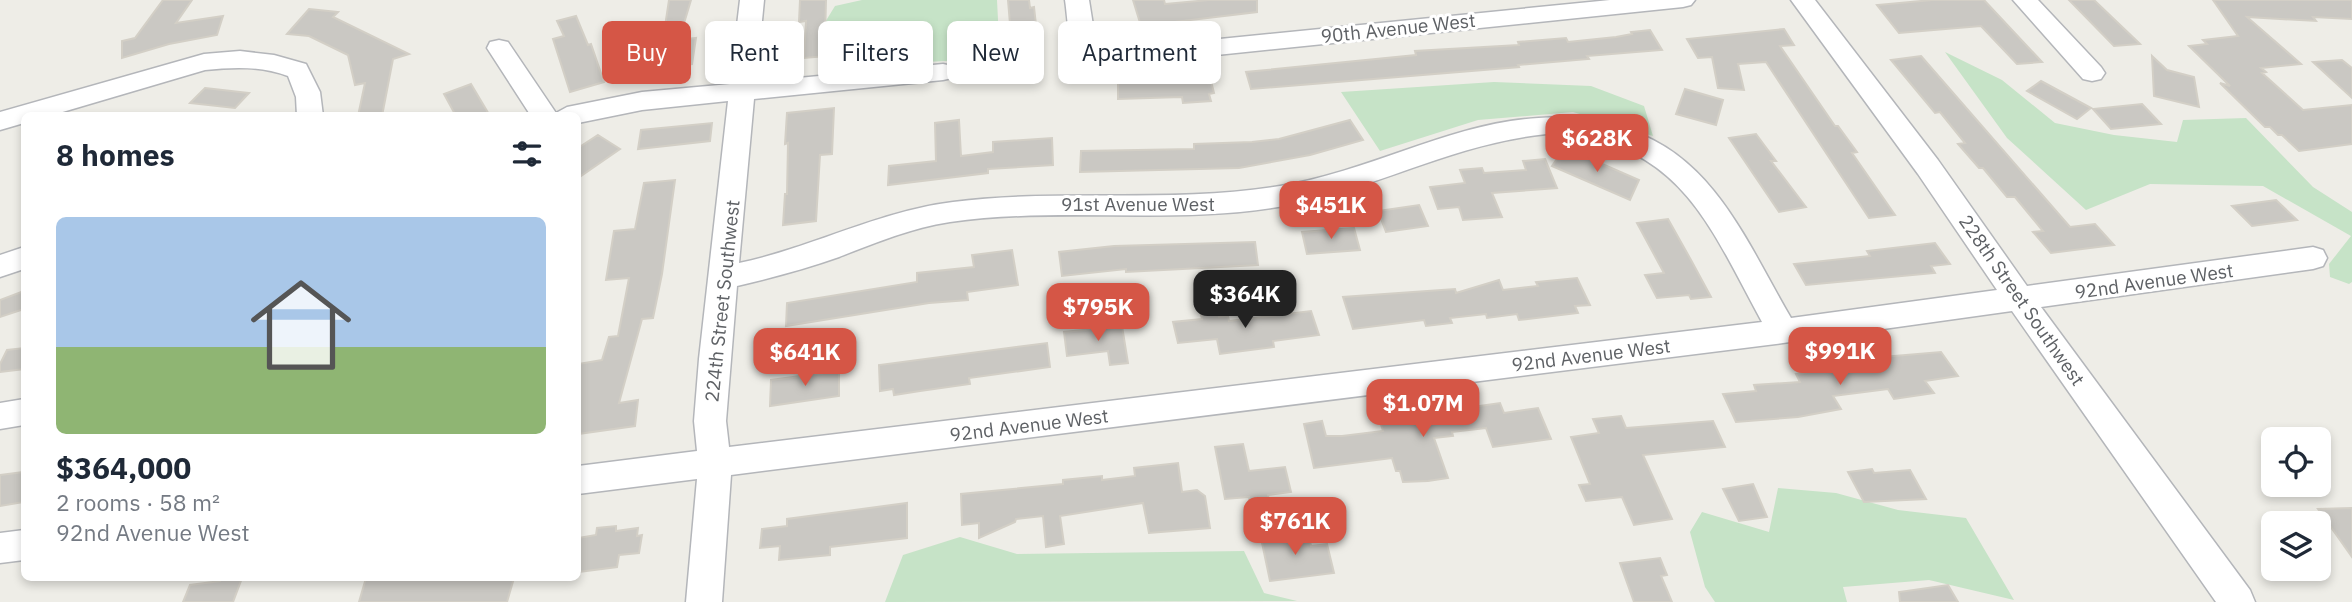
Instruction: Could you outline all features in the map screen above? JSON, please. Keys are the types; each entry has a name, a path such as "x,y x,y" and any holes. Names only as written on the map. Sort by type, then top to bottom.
{"street":[{"name":"224th Street Southwest","path":"704,602 715,464 710,421 752,0"},
{"name":"90th Avenue West","path":"1077,0 1083,40 1092,48 1113,55 1130,56 1489,9 1683,0"},
{"name":"228th Street Southwest","path":"1803,0 2023,300 2050,343 2237,602"},
{"path":"2025,0 2092,73"},
{"path":"499,48 542,112"},
{"path":"31,112 204,62 256,59 297,70 305,82 311,100 310,112"},
{"path":"581,113 642,101 943,72"},
{"path":"0,121 21,115"},
{"name":"91st Avenue West","path":"723,278 766,269 892,225 953,212 1018,205 1140,208 1202,206 1280,197 1330,186 1473,137 1518,126 1587,127 1624,138 1669,164 1694,183 1712,207 1783,331"},
{"name":"92nd Avenue West","path":"581,480 1783,331 2313,258"},
{"path":"0,266 21,259"},
{"path":"0,416 21,412"},
{"path":"0,548 21,545"}],"green space":[{"path":"862,0 997,0 998,21 947,21 947,61 933,62 933,21 826,21 835,6"},
{"path":"1945,52 2002,80 2055,123 2114,135 2177,142 2183,120 2246,118 2313,187 2352,212 2352,282 2349,284 2330,277 2329,264 2351,236 2263,186 2150,184 2086,210 2007,138"},
{"path":"1494,82 1591,86 1644,106 1653,136 1573,112 1478,120 1380,151 1341,92"},
{"path":"1778,488 1836,493 1898,510 1966,518 2014,600 1929,580 1843,587 1847,602 1715,602 1705,587 1690,532 1702,512 1769,532"},
{"path":"960,537 1017,554 1244,551 1264,593 1297,601 885,602 903,555"}],"building":[{"path":"163,0 192,0 176,23 223,16 217,35 169,44 122,58 122,41 135,38"},
{"path":"669,0 691,0 685,21 666,21"},
{"path":"800,0 826,0 825,21 818,21 818,57 804,58 806,21 799,21"},
{"path":"1008,0 1029,0 1030,8 1034,7 1036,21 1010,21"},
{"path":"1133,0 1164,0 1165,4 1257,0 1257,12 1182,21 1139,21"},
{"path":"1932,0 1984,0 2042,62 2017,64 1981,26 1899,33 1877,5"},
{"path":"2069,0 2094,0 2140,44 2114,46"},
{"path":"2213,0 2352,0 2352,19 2313,17 2316,21 2247,17 2301,64 2261,68 2266,72 2262,73 2303,110 2352,105 2352,144 2299,151 2282,135 2278,135 2270,127 2265,127 2220,83 2230,86 2189,46 2207,44 2203,40 2238,36"},
{"path":"309,9 338,12 333,17 409,54 393,59 383,112 359,112 365,83 355,85 348,55 309,36 287,34"},
{"path":"576,16 588,45 591,44 602,83 570,92 553,39 564,36 557,21"},
{"path":"1784,29 1794,45 1780,46 1835,126 1838,126 1857,152 1852,153 1895,215 1869,218 1766,62 1738,64 1744,90 1718,88 1712,57 1698,58 1687,39"},
{"path":"1650,30 1662,50 1587,56 1589,59 1518,65 1519,67 1251,89 1246,72 1416,55 1415,51 1519,45 1518,42 1566,38 1568,42"},
{"path":"696,38 692,64 691,39"},
{"path":"1921,56 2070,227 2095,224 2114,245 2051,253 2033,232 2043,231 2015,197 2007,197 1983,168 1979,168 1958,144 1965,143 1940,112 1935,113 1891,60"},
{"path":"2152,56 2167,70 2194,77 2199,107 2154,96"},
{"path":"2342,60 2352,68 2352,98 2313,62"},
{"path":"2041,81 2091,108 2077,119 2027,91"},
{"path":"471,84 488,112 454,112 444,94"},
{"path":"1118,84 1212,84 1214,93 1209,94 1211,101 1183,103 1182,97 1118,99"},
{"path":"205,88 249,93 235,108 190,103"},
{"path":"1685,89 1723,100 1716,125 1676,114"},
{"path":"2142,104 2161,124 2111,129 2093,109"},
{"path":"834,108 832,154 820,155 816,221 783,225 787,194 787,113"},
{"path":"959,120 961,156 993,152 993,142 1052,138 1053,165 988,169 988,173 888,185 889,166 936,161 935,123"},
{"path":"1350,120 1363,140 1310,155 1239,168 1080,172 1081,151 1194,149 1194,144 1279,139"},
{"path":"712,123 710,141 638,149 641,130"},
{"path":"1756,134 1776,161 1771,161 1806,207 1779,212 1729,138"},
{"path":"598,135 620,149 581,176 581,146"},
{"path":"1563,150 1582,158 1584,156 1639,180 1630,200 1552,166"},
{"path":"1545,159 1557,188 1492,193 1502,217 1463,220 1459,207 1438,209 1430,187 1465,183 1460,170 1482,168 1484,173 1526,170 1523,161"},
{"path":"675,180 653,318 642,319 619,403 638,400 635,426 581,434 581,364 602,360 609,337 618,336 629,278 606,280 614,231 635,229 644,183"},
{"path":"2276,200 2297,220 2252,226 2232,206"},
{"path":"1419,205 1428,226 1386,232 1378,211"},
{"path":"1668,219 1711,297 1691,299 1689,295 1657,298 1645,275 1664,273 1637,223"},
{"path":"1354,228 1360,250 1307,254 1302,232"},
{"path":"1255,242 1258,265 1126,272 1126,269 1062,276 1059,252 1114,246"},
{"path":"1935,243 1950,264 1931,266 1935,273 1806,285 1794,264 1870,256 1867,251"},
{"path":"1012,250 1018,285 967,292 968,300 929,303 786,326 787,303 917,282 917,273 974,267 972,255"},
{"path":"1577,278 1590,305 1575,306 1578,313 1519,320 1517,314 1487,318 1486,314 1450,318 1452,323 1426,326 1424,320 1353,329 1343,297 1455,289 1456,293 1499,280 1503,290 1538,286 1536,282"},
{"path":"21,292 21,310 0,317 0,300"},
{"path":"1216,305 1219,317 1228,316 1229,321 1311,311 1319,335 1273,341 1274,347 1220,354 1217,339 1178,343 1173,322 1202,319 1199,306"},
{"path":"1122,326 1128,363 1110,365 1108,351 1067,356 1064,332"},
{"path":"1047,343 1050,367 969,378 970,384 894,395 893,389 880,391 879,365"},
{"path":"21,348 21,369 0,372 0,364 7,350"},
{"path":"1941,352 1958,376 1925,381 1934,393 1894,399 1888,389 1833,396 1841,409 1798,417 1736,422 1723,394 1756,391 1754,385 1800,382 1796,374 1873,364 1869,358"},
{"path":"839,371 839,396 770,406 771,380"},
{"path":"1500,403 1504,413 1538,408 1551,439 1493,447 1486,428 1452,432 1453,436 1434,438 1448,478 1428,481 1403,482 1392,458 1314,468 1304,424 1322,421 1326,436 1342,436 1383,431 1379,418 1415,413 1416,417"},
{"path":"1621,416 1626,428 1713,421 1725,447 1643,455 1672,519 1634,525 1622,497 1586,501 1579,485 1590,484 1571,437 1599,433 1593,419"},
{"path":"1243,444 1249,471 1285,467 1291,492 1268,495 1270,508 1252,511 1249,497 1225,499 1215,447"},
{"path":"1178,463 1182,492 1197,490 1205,496 1210,528 1149,533 1143,503 1060,516 1064,544 1046,547 1043,516 1016,519 1015,522 979,538 979,523 962,525 961,494 1063,484 1063,480 1102,476 1102,480 1135,476 1134,468"},
{"path":"1872,469 1874,473 1910,470 1926,499 1864,502 1848,472"},
{"path":"21,472 21,502 0,506 0,475"},
{"path":"1753,484 1767,517 1739,521 1723,489"},
{"path":"907,503 907,538 830,547 830,555 779,560 780,546 760,548 762,529 787,526 787,519"},
{"path":"2352,508 2352,557 2331,527 2331,511 2318,509"},
{"path":"616,526 616,531 638,528 637,536 642,535 639,553 619,555 617,567 581,572 581,538 596,535 597,528"},
{"path":"1308,532 1311,546 1327,544 1334,573 1270,581 1261,538"},
{"path":"1660,558 1667,575 1661,576 1672,602 1634,602 1620,563"},
{"path":"241,581 233,602 183,602 190,585"},
{"path":"365,581 513,581 507,602 359,602"},
{"path":"1948,585 1958,602 1900,602 1899,592"}]}
